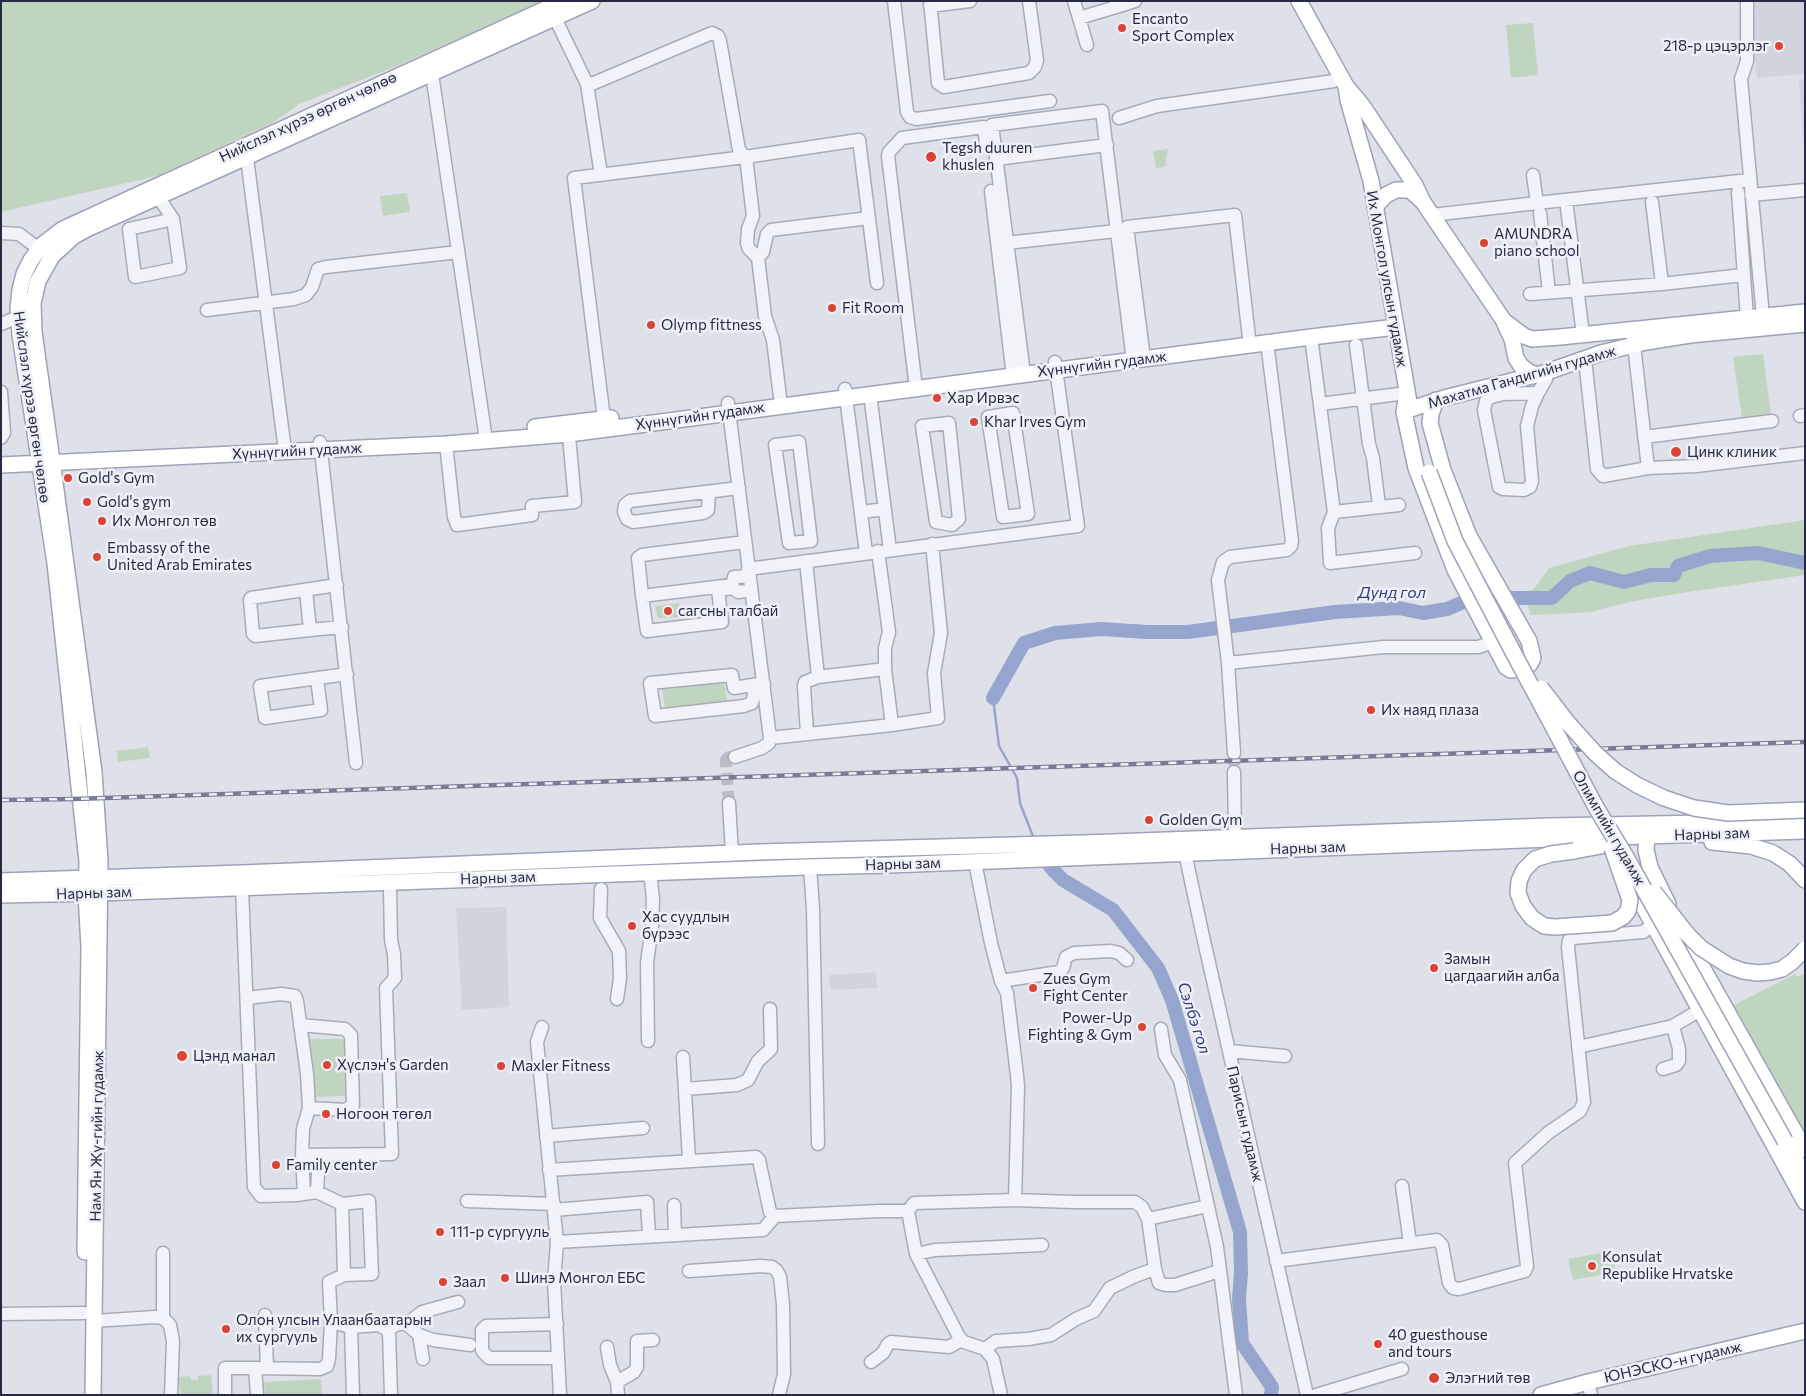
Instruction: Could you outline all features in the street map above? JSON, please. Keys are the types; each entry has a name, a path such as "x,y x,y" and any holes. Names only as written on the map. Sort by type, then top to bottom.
{"main road":[{"name":"Нийслэл хүрээ өргөн чөлөө","path":"93,886 94,772 54,475 44,459 18,317 20,290 24,274 39,249 52,236 63,229 253,151 432,74 537,19 563,1"},
{"name":"Нийслэл хүрээ өргөн чөлөө","path":"93,886 87,861 84,835 44,459 34,332 33,303 38,282 52,256 74,236 159,198 253,151 537,19 555,18 592,1"},
{"name":"Их Монгол улсын гудамж","path":"1299,1 1344,82 1362,105 1415,185 1424,202"},
{"name":"Их Монгол улсын гудамж","path":"1344,82 1366,161 1387,266 1407,393 1429,472"},
{"path":"1375,206 1386,195 1396,190 1410,190 1424,202 1504,321 1512,339 1516,358 1521,366 1529,372 1540,374"},
{"name":"Махатма Гандигийн гудамж","path":"1411,409 1436,400 1540,374 1585,359 1633,337 1747,318 1805,312"},
{"path":"1494,385 1507,375 1522,348 1532,339 1524,336 1504,321"},
{"name":"Хүннүгийн гудамж","path":"1,456 44,459 320,445 568,428 604,419 729,408 782,396 845,393 870,394 1137,352 1395,322"},
{"name":"Хүннүгийн гудамж","path":"1,465 44,459 284,443 320,445 446,444 845,393 915,380 1017,367 1056,366 1311,337 1395,322"},
{"name":"Махатма Гандигийн гудамж","path":"1532,339 1583,335 1673,337 1805,324"},
{"path":"1407,393 1404,412 1416,468 1455,570 1506,668 1511,670 1524,669 1533,658 1529,641 1461,518 1443,470 1430,423 1436,400"},
{"name":"Олимпийн гудамж","path":"1429,472 1455,541 1513,652 1597,809 1626,857 1805,1177"},
{"path":"1513,652 1568,723 1595,754 1637,785 1664,798 1694,808 1728,813 1805,810"},
{"path":"1597,809 1630,900 1628,911 1623,917 1612,923 1555,927 1544,926 1532,918 1522,906 1518,893 1519,881 1524,870 1535,859 1551,854 1574,851 1608,836 1653,925 1805,1202"},
{"name":"Нарны зам","path":"1549,832 1587,825 1608,836 1805,819"},
{"name":"Нарны зам","path":"1,881 93,886 242,888 429,873 735,853 1004,845 1075,850 1185,853 1356,839 1549,832 1608,836 1649,836 1805,831"},
{"path":"1805,880 1782,858 1762,849 1751,846 1649,836 1646,850 1650,867 1681,931 1805,1150"},
{"name":"Нарны зам","path":"1,895 93,886 429,873 647,873 807,866 975,862 1010,860 1075,850 1235,837 1356,839"},
{"path":"804,851 802,857 807,866"},
{"path":"1626,857 1687,934 1701,948 1729,966 1743,971 1770,972 1787,966 1805,950"},
{"name":"Нам Ян Жү-гийн гудамж","path":"93,886 89,947 90,1317 93,1395"},
{"path":"1663,941 1675,944 1679,940 1681,931"},
{"path":"1675,963 1676,955 1694,952"},
{"name":"Нам Ян Жү-гийн гудамж","path":"84,1395 90,1317"},
{"name":"ЮНЭСКО-н гудамж","path":"1541,1395 1589,1388 1805,1331"}],"street":[{"path":"894,1 907,112 910,117 916,119 1050,101"},
{"path":"970,1 930,4 938,83 944,87 1029,73 1035,67 1037,60 1029,1"},
{"path":"1074,1 1086,44"},
{"path":"1079,18 1115,4 1135,1"},
{"path":"1747,1 1747,62 1740,79 1750,180 1745,194 1743,275 1747,318"},
{"path":"555,18 587,84 601,174"},
{"path":"587,84 594,83 712,33 718,36 739,150 745,157 753,216 749,224 747,239 750,249 758,258 765,316 777,339 782,396"},
{"path":"432,74 485,433"},
{"path":"1119,118 1157,106 1334,81 1344,82"},
{"path":"1017,367 1006,244 992,125 1102,111 1116,231 1137,352"},
{"path":"915,380 888,156 893,147 902,138 984,127 1017,367"},
{"path":"604,419 574,178 745,157 859,140 877,283"},
{"path":"996,159 1106,145"},
{"path":"253,151 265,303 284,443"},
{"path":"1533,175 1549,292"},
{"path":"1432,215 1538,208 1750,180"},
{"path":"1745,194 1805,190"},
{"path":"1745,194 1763,316"},
{"path":"159,198 173,219 180,268 135,277 129,229 173,219"},
{"path":"1652,202 1662,284"},
{"path":"1567,208 1583,335"},
{"path":"1137,352 1127,227 1235,215 1249,338"},
{"path":"758,258 763,252 767,234 771,230 869,218"},
{"path":"1006,244 1116,231"},
{"path":"1,233 20,234 39,249"},
{"path":"207,310 294,299 306,295 312,288 318,269 326,267 458,252"},
{"path":"1530,294 1662,284 1743,275"},
{"path":"1,324 18,317"},
{"path":"1311,337 1334,512 1328,528 1330,563 1415,553"},
{"path":"1633,337 1648,468"},
{"path":"1234,753 1227,658 1218,580 1223,562 1230,557 1287,550 1292,541 1267,342"},
{"path":"1356,345 1379,506"},
{"path":"1585,359 1597,469 1602,476 1648,468 1696,466 1805,453"},
{"path":"642,596 732,585 734,577 749,578 804,561 1078,526 1056,366"},
{"path":"1538,393 1504,394 1491,397 1486,401 1484,410 1499,487 1503,489 1524,490 1530,487 1532,481 1526,426 1532,406 1546,379 1540,374"},
{"path":"1,392 4,433 1,438"},
{"path":"845,393 861,512 878,551 889,632 885,648 885,668 892,725"},
{"path":"1320,404 1364,400 1407,393"},
{"path":"870,394 885,509 878,551"},
{"path":"729,408 749,578 758,685 770,738 769,743 762,748 735,757"},
{"path":"1013,413 1028,514 1014,516 1003,518 988,417 1013,413"},
{"path":"1644,437 1772,421"},
{"path":"949,423 959,519 952,525 936,522 922,426 949,423"},
{"path":"446,444 454,517 457,525 532,515 532,506 575,502 568,428"},
{"path":"799,442 811,541 799,542 789,543 776,445 799,442"},
{"path":"320,445 356,763"},
{"path":"709,492 708,510 704,513 633,522 626,518 624,512 625,505 630,501 739,488"},
{"path":"1334,512 1399,505"},
{"path":"861,512 885,509"},
{"path":"1014,516 1016,534"},
{"path":"952,525 955,542"},
{"path":"745,542 642,554 638,558 647,631 722,622 718,590 733,588 738,592 747,591 749,578"},
{"path":"799,542 804,561 818,677"},
{"path":"770,738 892,725 938,718 934,673 941,633 932,544"},
{"path":"337,585 251,598 253,634 255,636 342,627"},
{"path":"306,590 310,630"},
{"path":"1227,658 1384,647 1482,647 1492,638"},
{"path":"1468,648 1484,652 1506,668"},
{"path":"807,734 805,682 818,677 885,668"},
{"path":"317,678 321,710 264,718 260,686 317,678 347,674"},
{"path":"732,675 734,688 758,685 752,703 744,706 655,716 650,684 732,675"},
{"path":"1234,772 1235,837"},
{"path":"732,803 735,853"},
{"name":"Парисын гудамж","path":"1185,853 1307,1395"},
{"path":"975,862 991,943 1001,981 1007,993 1018,1087 1015,1200"},
{"path":"807,866 813,909 818,1144"},
{"path":"647,873 651,880 653,899 652,926 646,963 648,1042"},
{"path":"225,1395 225,1368 320,1369 327,1366 329,1359 330,1322 329,1282 344,1274 372,1274 369,1201 342,1204 310,1193 261,1196 254,1187 242,888"},
{"path":"302,1155 392,1154 386,988 395,978 394,954 391,940 390,889"},
{"path":"601,889 600,918 619,951 620,978 616,998"},
{"path":"1276,1262 1410,1242 1436,1240 1442,1245 1449,1283 1453,1288 1458,1289 1525,1271 1527,1266 1515,1163 1548,1133 1580,1111 1584,1102 1568,947 1569,940 1573,938 1643,932 1653,925"},
{"path":"1001,981 1059,972 1063,968 1066,957 1074,953 1111,951 1119,953 1127,960"},
{"path":"247,998 282,994 295,996 309,1108 303,1129 302,1155 310,1193"},
{"path":"685,1088 736,1085 748,1080 758,1062 771,1049 770,1009"},
{"path":"1578,1047 1673,1026 1700,1010"},
{"path":"300,1025 345,1029 351,1035 353,1105 346,1110 309,1108"},
{"path":"1663,1069 1676,1065 1679,1061 1679,1049 1673,1026"},
{"path":"542,1027 537,1042 557,1242 554,1282 560,1395"},
{"path":"1161,1029 1165,1055 1180,1080 1217,1247 1236,1395"},
{"path":"1229,1051 1285,1056"},
{"path":"683,1057 689,1160"},
{"path":"546,1136 643,1128"},
{"path":"310,1193 319,1154"},
{"path":"549,1170 756,1157 762,1173 770,1212 775,1216 908,1211"},
{"path":"1402,1186 1410,1242"},
{"path":"1001,1395 993,1359 985,1349 961,1340 916,1254 908,1211 914,1203 1015,1200 1135,1202 1142,1207 1148,1219 1155,1269 1159,1283 1166,1285 1175,1284 1219,1271"},
{"path":"467,1201 554,1207 647,1202 649,1236"},
{"path":"342,1204 344,1274"},
{"path":"674,1205 675,1235"},
{"path":"1148,1219 1208,1206"},
{"path":"557,1242 763,1230 775,1216"},
{"path":"916,1254 935,1250 1042,1246"},
{"path":"163,1253 163,1318"},
{"path":"689,1270 761,1266 772,1267 777,1271 780,1277 782,1304 784,1374 779,1395"},
{"path":"985,1349 996,1341 1051,1335 1076,1319 1094,1311 1110,1288 1155,1269"},
{"path":"387,1330 398,1324 407,1324 422,1312 458,1302"},
{"path":"1,1314 163,1318 170,1325 173,1341 171,1395"},
{"path":"257,1395 265,1315"},
{"path":"330,1322 351,1326 379,1325 387,1330 389,1333 391,1395"},
{"path":"407,1324 419,1335 448,1343 470,1344"},
{"path":"557,1324 486,1326 482,1330 482,1350 490,1358 558,1358"},
{"path":"351,1326 353,1395"},
{"path":"419,1335 423,1359"},
{"path":"617,1382 634,1372 637,1368 637,1341 653,1340"},
{"path":"871,1362 883,1353 891,1342 949,1346 961,1340"},
{"path":"607,1347 610,1365 617,1382 618,1395"},
{"path":"1316,1395 1402,1370"}],"shaded area":[{"name":"218-р цэцэрлэг","path":"1754,1 1805,1 1805,74 1757,78 1751,17 1755,16"},
{"path":"1805,79 1805,164 1799,80"},
{"path":"506,907 509,1007 462,1010 456,908"},
{"path":"876,972 877,988 831,990 829,975"}],"green space":[{"path":"1,1 543,1 397,66 299,104 274,122 157,176 1,212"},
{"path":"1533,23 1538,75 1511,78 1506,25"},
{"path":"1168,149 1165,167 1156,168 1153,151"},
{"path":"407,193 410,212 383,216 380,196"},
{"path":"1763,354 1771,416 1742,419 1733,357"},
{"path":"1805,520 1805,575 1681,593 1629,602 1591,612 1531,615 1524,592 1534,589 1549,568 1629,546"},
{"name":"сагсны талбай","path":"679,603 680,617 658,618 655,606"},
{"path":"724,680 727,701 665,708 662,687"},
{"path":"148,747 150,758 118,762 117,751"},
{"path":"1805,973 1805,1135 1734,1005 1795,974 1797,977"},
{"path":"309,1039 344,1039 345,1096 309,1097"},
{"name":"Konsulat Republike Hrvatske","path":"1611,1251 1616,1272 1573,1280 1568,1259"},
{"path":"211,1375 213,1395 180,1395 179,1377 190,1376 191,1380 198,1380 198,1376"},
{"path":"321,1379 322,1395 265,1395 264,1382"}],"waterway":[{"name":"Дунд гол","path":"993,698 1024,643 1055,633 1101,629 1188,632 1335,612 1399,608 1423,613 1447,609 1473,598 1552,598 1570,581 1590,573 1624,582 1651,575 1674,575 1678,566 1710,556 1758,553 1805,563"},
{"name":"Сэлбэ гол","path":"993,698 999,746 1017,778 1020,803 1034,839"},
{"name":"Сэлбэ гол","path":"1040,853 1063,880 1113,910 1158,968 1172,1000 1240,1232 1241,1273 1239,1299 1242,1343 1272,1387 1271,1395"}],"tunnel":[{"path":"1234,753 1234,772"},
{"path":"729,803 726,760 729,757 735,757"}],"railway":[{"path":"1,800 1805,742"}],"place":[{"name":"Encanto Sport Complex","path":"1122,28"},
{"name":"218-р цэцэрлэг","path":"1779,46"},
{"name":"Tegsh duuren khuslen","path":"931,157"},
{"name":"AMUNDRA piano school","path":"1484,243"},
{"name":"Fit Room","path":"832,308"},
{"name":"Olymp fittness","path":"651,325"},
{"name":"Хар Ирвэс","path":"937,398"},
{"name":"Khar Irves Gym","path":"974,422"},
{"name":"Цинк клиник","path":"1676,452"},
{"name":"Gold's Gym","path":"68,478"},
{"name":"Gold's gym","path":"87,502"},
{"name":"Их Монгол төв","path":"102,521"},
{"name":"Embassy of the United Arab Emirates","path":"97,557"},
{"name":"сагсны талбай","path":"668,611"},
{"name":"Их наяд плаза","path":"1371,710"},
{"name":"Golden Gym","path":"1149,820"},
{"name":"Хас суудлын бүрээс","path":"632,926"},
{"name":"Замын цагдаагийн алба","path":"1434,968"},
{"name":"Zues Gym Fight Center","path":"1033,988"},
{"name":"Power-Up Fighting & Gym","path":"1142,1027"},
{"name":"Цэнд манал","path":"182,1056"},
{"name":"Хүслэн's Garden","path":"327,1065"},
{"name":"Maxler Fitness","path":"501,1066"},
{"name":"Ногоон төгөл","path":"326,1114"},
{"name":"Family center","path":"276,1165"},
{"name":"111-р сургууль","path":"440,1232"},
{"name":"Konsulat Republike Hrvatske","path":"1592,1266"},
{"name":"Шинэ Монгол ЕБС","path":"505,1278"},
{"name":"Заал","path":"443,1282"},
{"name":"Олон улсын Улаанбаатарын их сургууль","path":"226,1329"},
{"name":"40 guesthouse and tours","path":"1378,1344"},
{"name":"Элэгний төв","path":"1434,1378"}]}
